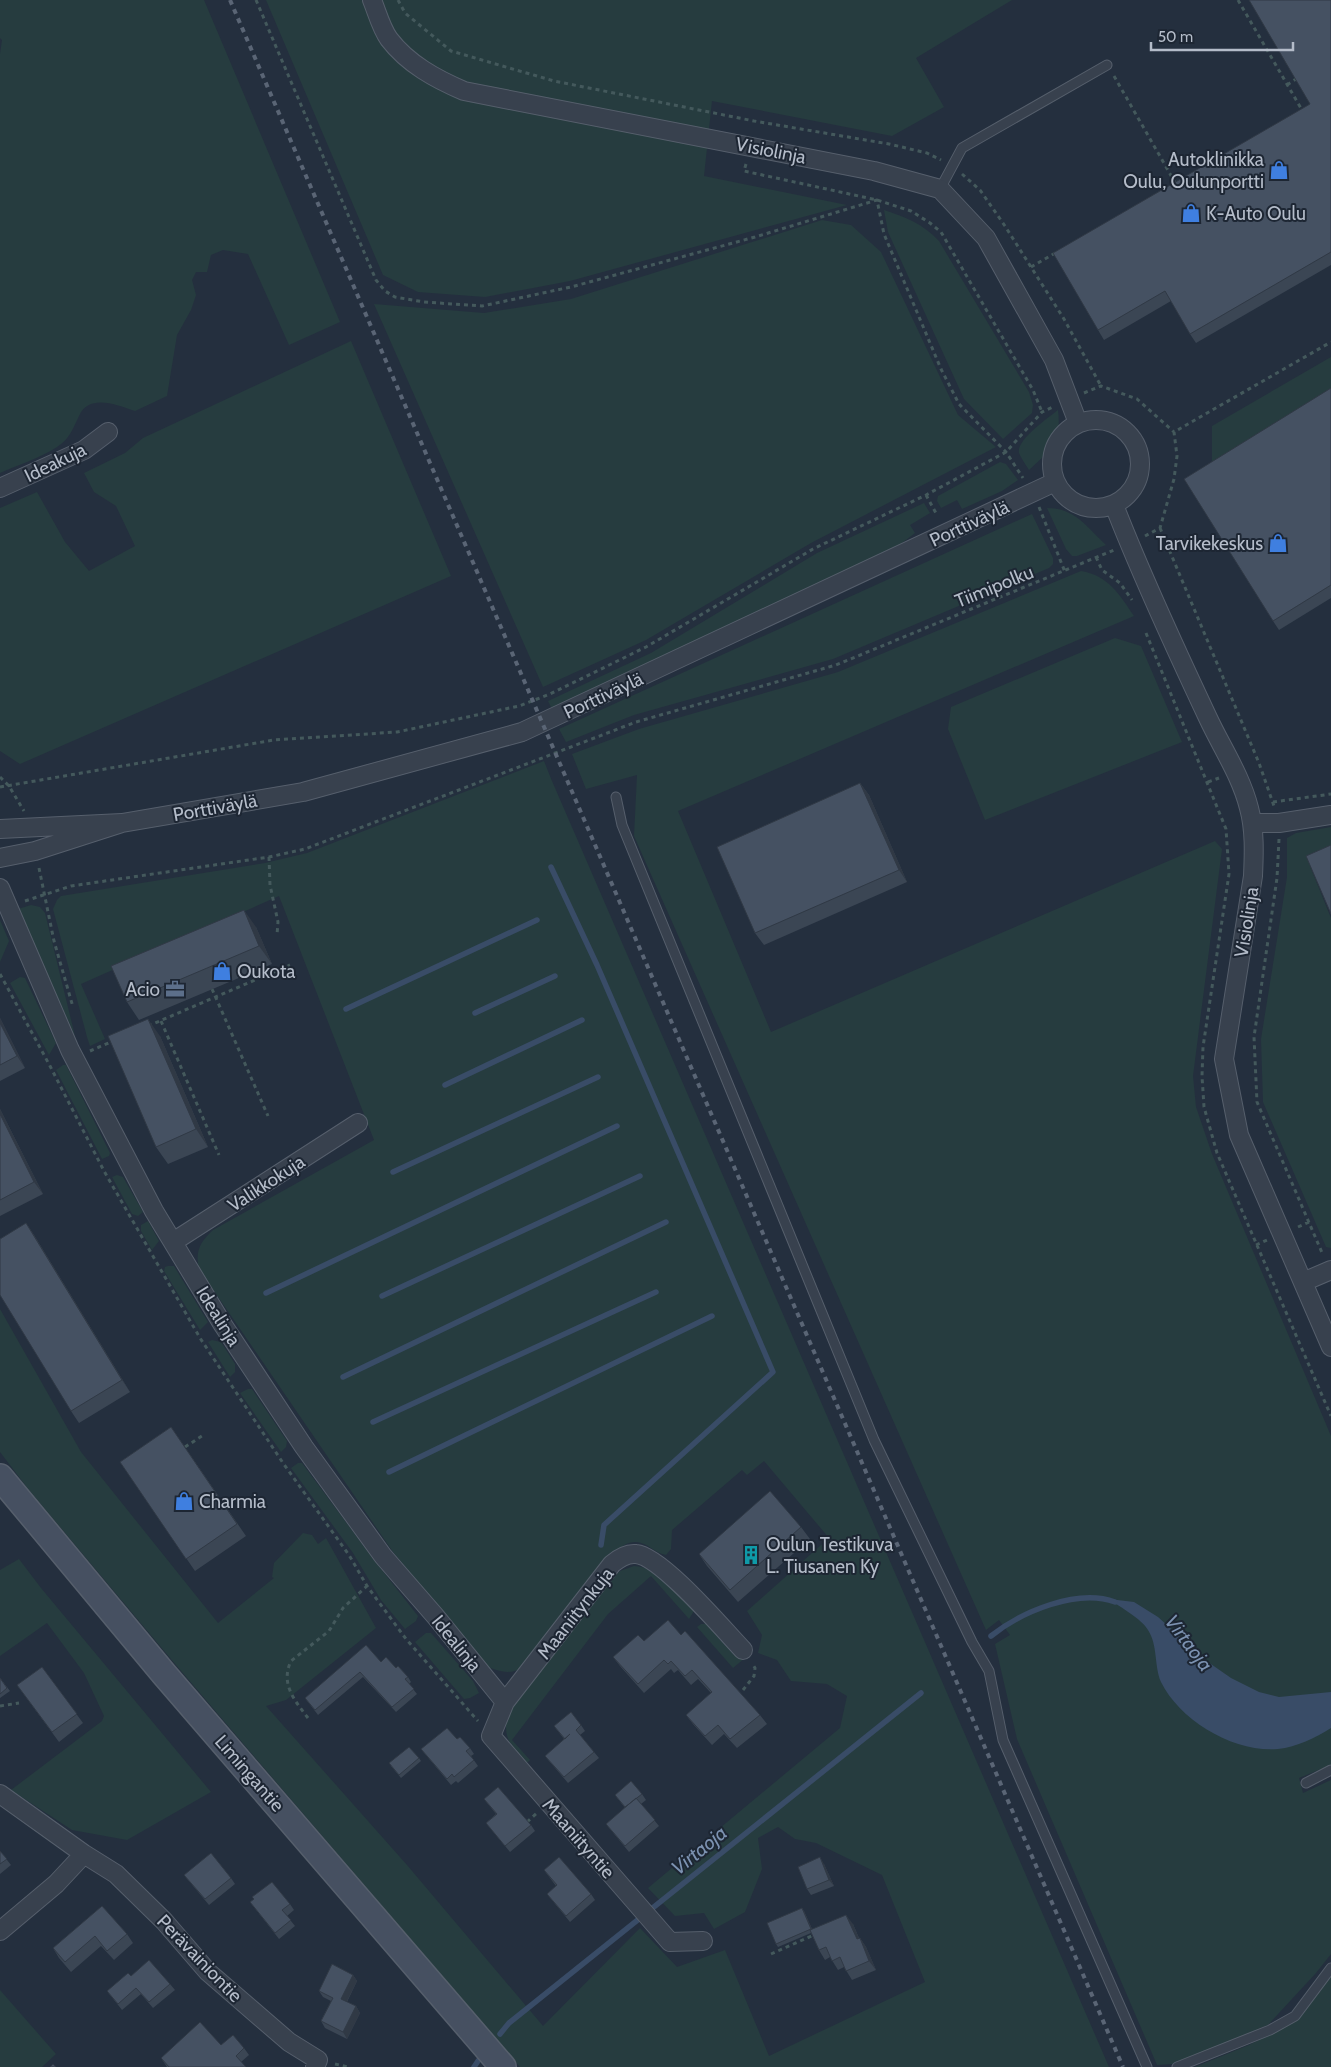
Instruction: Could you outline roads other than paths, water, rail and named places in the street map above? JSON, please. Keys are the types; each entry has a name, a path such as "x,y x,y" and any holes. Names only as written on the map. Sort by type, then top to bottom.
{"main road":[{"name":"Limingantie","path":"0,1477 164,1674 503,2067"}],"street":[{"name":"Visiolinja","path":"372,0 388,38 406,57 433,77 464,91 874,170 940,189"},
{"path":"940,189 986,238 1054,360 1078,424"},
{"path":"1089,420 1112,423 1130,436 1136,446 1140,457 1138,480 1132,490 1114,505 1103,508 1080,506 1069,500 1055,482 1052,470 1054,448 1060,438 1078,424 1089,420"},
{"name":"Ideakuja","path":"0,488 84,450 108,432"},
{"name":"Porttiväylä","path":"0,829 122,823 303,792 522,732 1055,482"},
{"name":"Visiolinja","path":"1114,505 1129,544 1208,720 1235,772 1249,807 1252,823 1253,876 1224,1059 1239,1135 1331,1348"},
{"path":"1252,823 1279,823 1331,815"},
{"name":"Porttiväylä","path":"0,858 35,852 122,823"},
{"name":"Idealinja","path":"0,888 70,1050 154,1211 223,1325 304,1447 383,1556 436,1617 505,1702"},
{"name":"Valikkokuja","path":"173,1242 358,1123"},
{"path":"1303,1282 1331,1270"},
{"name":"Maaniitynkuja","path":"505,1702 612,1564 627,1554 644,1555 664,1568 743,1650"},
{"name":"Maaniityntie","path":"505,1702 491,1736 670,1942 703,1941"},
{"name":"Perävainiontie","path":"0,1794 84,1854 116,1874 164,1921 208,1972 316,2064"},
{"path":"0,1931 56,1884 84,1854"}],"lane":[{"path":"940,189 962,148 1107,65"},
{"path":"616,798 622,825 874,1440 972,1642 989,1671 1003,1740 1147,2067"},
{"path":"1306,1783 1331,1770"},
{"path":"1177,2067 1270,2030 1295,2016 1331,1968"}],"water":[{"path":"1109,1599 1134,1602 1158,1617 1208,1662 1231,1678 1259,1692 1279,1697 1331,1692 1331,1728 1306,1742 1278,1749 1244,1746 1210,1732 1181,1709 1161,1682 1153,1642 1145,1626 1136,1617"}],"waterway":[{"path":"551,867 597,965 773,1372 604,1525 601,1545"},
{"path":"346,1009 537,920"},
{"path":"475,1013 555,976"},
{"path":"445,1085 582,1020"},
{"path":"393,1172 598,1077"},
{"path":"266,1293 617,1126"},
{"path":"382,1296 640,1176"},
{"path":"343,1377 666,1222"},
{"path":"373,1422 656,1292"},
{"path":"389,1472 712,1316"},
{"name":"Virtaoja","path":"991,1636 1003,1627 1033,1611 1067,1600 1100,1598 1115,1602"},
{"name":"Virtaoja","path":"500,2034 509,2023 921,1693"},
{"name":"Virtaoja","path":"474,2067 478,2061"}],"railway":[{"path":"230,0 1123,2067"}],"place":[{"name":"Autoklinikka Oulu, Oulunportti","path":"1279,170"},
{"name":"K-Auto Oulu","path":"1191,213"},
{"name":"Tarvikekeskus","path":"1278,543"},
{"name":"Oukota","path":"222,971"},
{"name":"Acio","path":"175,989"},
{"name":"Charmia","path":"184,1501"},
{"name":"Oulun Testikuva L. Tiusanen Ky","path":"751,1555"}]}
